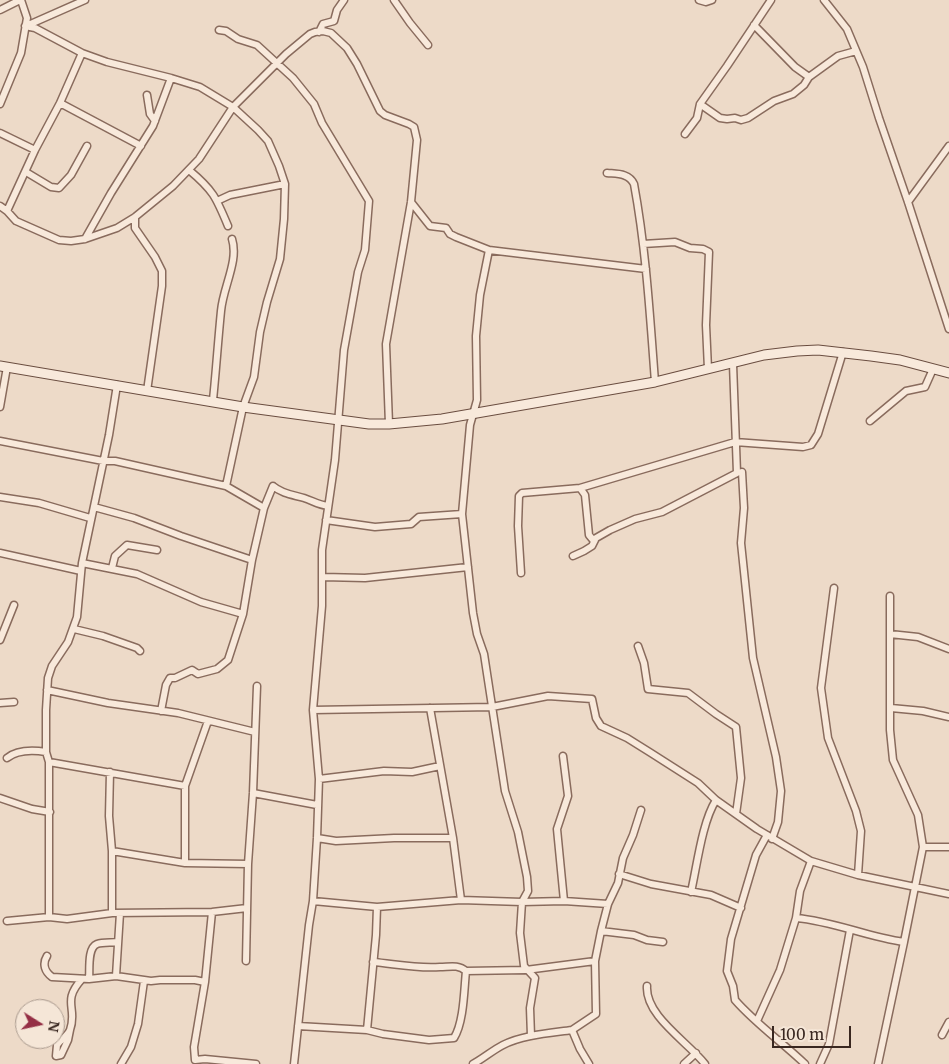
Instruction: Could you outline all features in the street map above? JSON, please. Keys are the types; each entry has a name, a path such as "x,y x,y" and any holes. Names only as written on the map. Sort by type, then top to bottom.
{"street":[{"path":"0,10 20,0 27,18 22,53 0,104"},
{"path":"25,26 86,0"},
{"path":"319,32 323,24 334,20 344,0"},
{"path":"394,0 428,45"},
{"path":"699,0 706,2 712,0"},
{"path":"685,134 697,118 700,104 771,0"},
{"path":"824,0 847,29 863,67 878,118 908,202 949,329"},
{"path":"754,25 795,67 809,77"},
{"path":"25,26 49,34 82,53 107,62 200,87 233,107 268,141 285,184 280,259 265,309 254,377 243,407 226,486"},
{"path":"219,30 258,46 293,78 314,104 322,123 369,202 365,250 358,272 344,343 338,420 322,550 323,577 313,710 319,779 317,838 313,901 294,1064"},
{"path":"0,206 16,221 59,240 86,239 117,228 135,217 173,186 199,159 233,107 276,63 310,34 319,32 331,33 347,48 380,111 414,127 417,140 411,202 386,344 389,424"},
{"path":"700,104 720,118 741,120 774,101 793,94 804,85 809,77 838,56 856,51"},
{"path":"7,211 60,103 82,53"},
{"path":"86,239 111,193 155,121 171,78"},
{"path":"147,95 150,114 155,121"},
{"path":"60,103 141,146"},
{"path":"0,133 36,150"},
{"path":"26,172 52,188 59,188 71,175 87,146"},
{"path":"908,202 949,146"},
{"path":"188,170 207,185 218,201 228,226"},
{"path":"607,173 624,175 633,180 646,269 655,382"},
{"path":"218,201 230,195 285,184"},
{"path":"411,202 430,226 446,228 450,234 489,250 646,269"},
{"path":"135,217 135,228 155,257 162,271 162,286 148,391"},
{"path":"213,400 221,310 234,257 232,239"},
{"path":"643,244 675,242 690,248 703,249 709,252 706,325 708,369"},
{"path":"489,250 480,295 476,336 477,400 468,440 462,514 473,613 477,634 484,654 505,791 526,866 528,891 522,902 520,933 524,966 535,978 530,1008 531,1036"},
{"path":"0,407 4,367 213,400 243,407 369,424 442,419 655,382 734,364 764,355 797,350 843,352 900,360 949,373"},
{"path":"521,573 518,526 520,494 580,488 735,442 803,447 811,445 818,434 843,352"},
{"path":"573,556 592,546 595,539 610,530 635,519 662,512 736,473 734,364"},
{"path":"870,421 906,391 925,387 933,368"},
{"path":"49,917 50,812 49,762 46,752 48,678 52,666 68,642 78,616 82,563 90,518 109,436 116,386"},
{"path":"0,441 103,461 115,461 226,486 264,508"},
{"path":"742,472 744,508 741,543 753,658 776,757 782,792 778,822 770,837 756,854 731,939 727,971 733,986 734,1000 771,1036 786,1046 805,1064"},
{"path":"161,711 166,685 170,678 175,678 192,670 198,674 217,669 228,660 243,614 252,560 264,508 273,486 286,493 328,506"},
{"path":"580,488 585,496 589,535 595,539"},
{"path":"0,497 39,503 90,518"},
{"path":"94,507 134,518 252,560"},
{"path":"326,520 375,527 411,524 419,517 462,514"},
{"path":"112,568 116,556 127,545 158,550"},
{"path":"0,553 81,571"},
{"path":"82,563 137,574 201,602 243,614"},
{"path":"323,577 365,578 468,567"},
{"path":"834,588 821,688 828,738 862,830 858,875"},
{"path":"878,1064 923,847 918,815 893,760 890,730 890,596"},
{"path":"0,640 14,605"},
{"path":"74,629 103,636 137,648 140,651"},
{"path":"890,634 918,638 949,649"},
{"path":"638,646 644,663 648,689 688,693 736,727 741,778 736,814"},
{"path":"246,961 248,864 258,686"},
{"path":"47,690 108,703 178,713 255,732"},
{"path":"313,710 492,707 548,696 592,700 596,718 601,726 627,738 698,783 716,800 736,814 811,861 886,882 916,886 949,894"},
{"path":"0,703 14,702"},
{"path":"430,708 453,838 461,900"},
{"path":"891,708 923,711 949,717"},
{"path":"185,863 185,786 208,721"},
{"path":"7,758 17,752 46,752"},
{"path":"563,756 568,796 557,829 564,901"},
{"path":"49,762 185,786"},
{"path":"319,779 384,771 412,772 440,766"},
{"path":"110,772 109,816 112,851 112,913"},
{"path":"253,793 317,805"},
{"path":"0,798 32,809 50,812"},
{"path":"691,892 706,825 716,800"},
{"path":"473,1064 504,1045 531,1036 572,1030 596,1014 596,961 601,931 608,904 618,883 623,858 641,810"},
{"path":"317,838 336,841 394,838 453,838"},
{"path":"923,847 949,847"},
{"path":"112,851 185,863 248,864"},
{"path":"757,1021 780,970 796,918 800,891 811,861"},
{"path":"620,874 651,884 710,895 741,908"},
{"path":"313,901 377,906 461,900 564,901 608,904"},
{"path":"367,1030 377,906"},
{"path":"7,921 49,917 67,919 112,913 212,912 247,908"},
{"path":"212,912 205,982 194,1047 196,1060 205,1059 256,1064"},
{"path":"116,976 120,913"},
{"path":"796,918 836,925 850,930 873,934 887,940 904,942"},
{"path":"820,1064 829,1044 850,930"},
{"path":"601,931 634,935 647,940 662,942"},
{"path":"90,979 91,953 94,947 97,944 118,942"},
{"path":"47,956 44,965 47,973 52,977 90,979 116,976 144,981 195,980 205,982"},
{"path":"373,962 428,968 457,966 466,970 526,970 596,961"},
{"path":"298,1026 367,1030 429,1040 454,1038 457,1034 461,1013 466,970"},
{"path":"70,1030 72,1014 70,999 74,987 82,979"},
{"path":"121,1064 131,1047 138,1024 144,981"},
{"path":"647,986 647,992 654,1008 665,1024 705,1064"},
{"path":"942,1035 949,1022"},
{"path":"572,1030 589,1064"},
{"path":"684,1064 696,1053"}]}
